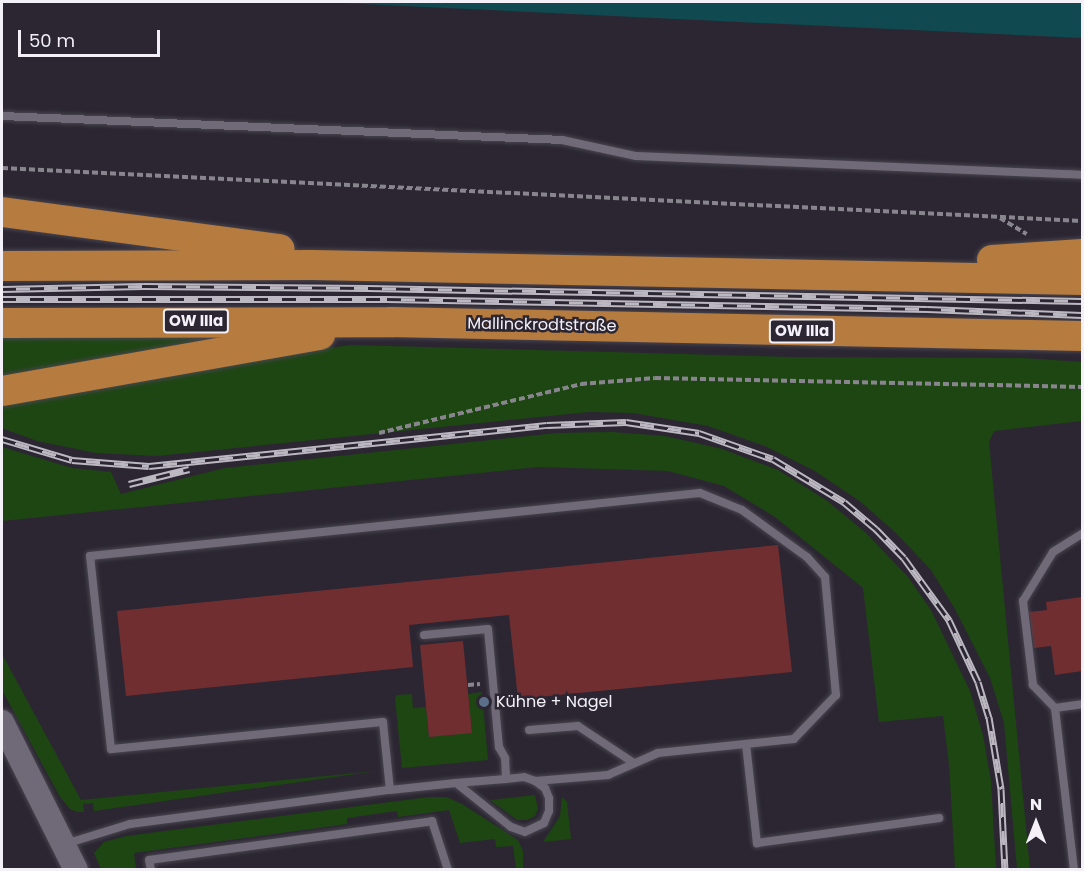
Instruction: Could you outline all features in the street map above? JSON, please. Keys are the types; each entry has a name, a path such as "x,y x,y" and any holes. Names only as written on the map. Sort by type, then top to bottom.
{"highway":[{"path":"2,212 97,223 395,267"},
{"path":"858,274 971,261 1083,254"},
{"path":"2,266 194,264 858,274 1083,280"},
{"path":"2,392 391,322"},
{"name":"Mallinckrodtstraße","path":"2,323 391,322 1083,336"},
{"path":"1044,335 1083,346"}],"street":[{"path":"2,722 76,870"}],"lane":[{"path":"2,117 562,140 636,156 1081,175"},
{"path":"390,790 383,722 111,749 90,556 700,493 742,510 759,521 807,556 825,577 836,695 794,739 657,753 608,775 535,781"},
{"path":"1074,870 1055,708 1033,684 1023,601 1053,552 1083,534"},
{"path":"424,635 488,629 499,747 505,758 506,779"},
{"path":"1055,708 1083,704"},
{"path":"529,730 578,726 634,764"},
{"path":"746,744 758,843 939,818"},
{"path":"65,844 130,824 390,790 456,783 524,777 545,788 549,798 549,811 544,823 525,832 511,827 456,783"},
{"path":"151,870 149,861 432,821 448,870"}],"path":[{"path":"2,168 1083,221"},
{"path":"379,433 581,384 655,378 1083,387"}],"green space":[{"path":"258,335 2,383 2,338"},
{"path":"352,345 790,357 1023,358 1082,362 1082,421 994,431 989,442 1030,869 1017,869 1004,723 990,678 955,609 931,570 896,533 861,502 815,471 765,446 708,426 633,413 589,412 157,456 96,453 37,441 2,428 2,402 284,353"},
{"path":"612,432 665,436 722,449 778,470 826,500 866,533 908,577 931,610 970,691 983,735 991,781 996,869 955,869 949,764 943,716 879,722 863,588 775,517 724,486 668,471 539,467 2,521 2,447 72,468 111,472 121,494 225,468 557,433"},
{"path":"2,654 81,800 377,771 94,811 93,803 83,804 84,812 77,812 70,809 60,797 2,690"},
{"path":"482,692 488,760 402,768 395,698 397,695 412,694 413,708 426,707 429,737 472,732 468,694"},
{"path":"535,795 538,809 535,816 527,820 517,820 490,800"},
{"path":"429,797 446,797 462,804 518,840 523,851 523,869 516,869 513,846 496,847 495,839 460,843 449,810 398,817 397,811 347,818 347,824 134,853 136,869 101,869 94,853 104,842 126,836"},
{"path":"562,797 567,802 571,839 543,842 560,816"}],"water":[{"path":"320,2 1082,2 1082,38 697,20"}],"building":[{"path":"778,545 792,672 518,699 509,615 409,625 413,667 126,696 117,611"},
{"path":"1082,597 1082,671 1055,675 1051,646 1034,648 1029,612 1047,610 1046,602"},
{"path":"463,641 472,733 429,737 420,645"}],"railway":[{"path":"2,289 144,286 368,288 1082,301"},
{"path":"2,299 387,299 927,309 1082,315"},
{"path":"2,439 72,460 149,466 547,425 626,422 699,433 773,459 844,502 876,529 904,558 949,620 978,682 989,717 1001,789 1005,870"},
{"path":"129,484 189,469"}],"place":[{"name":"Kühne + Nagel","path":"484,702"}]}
